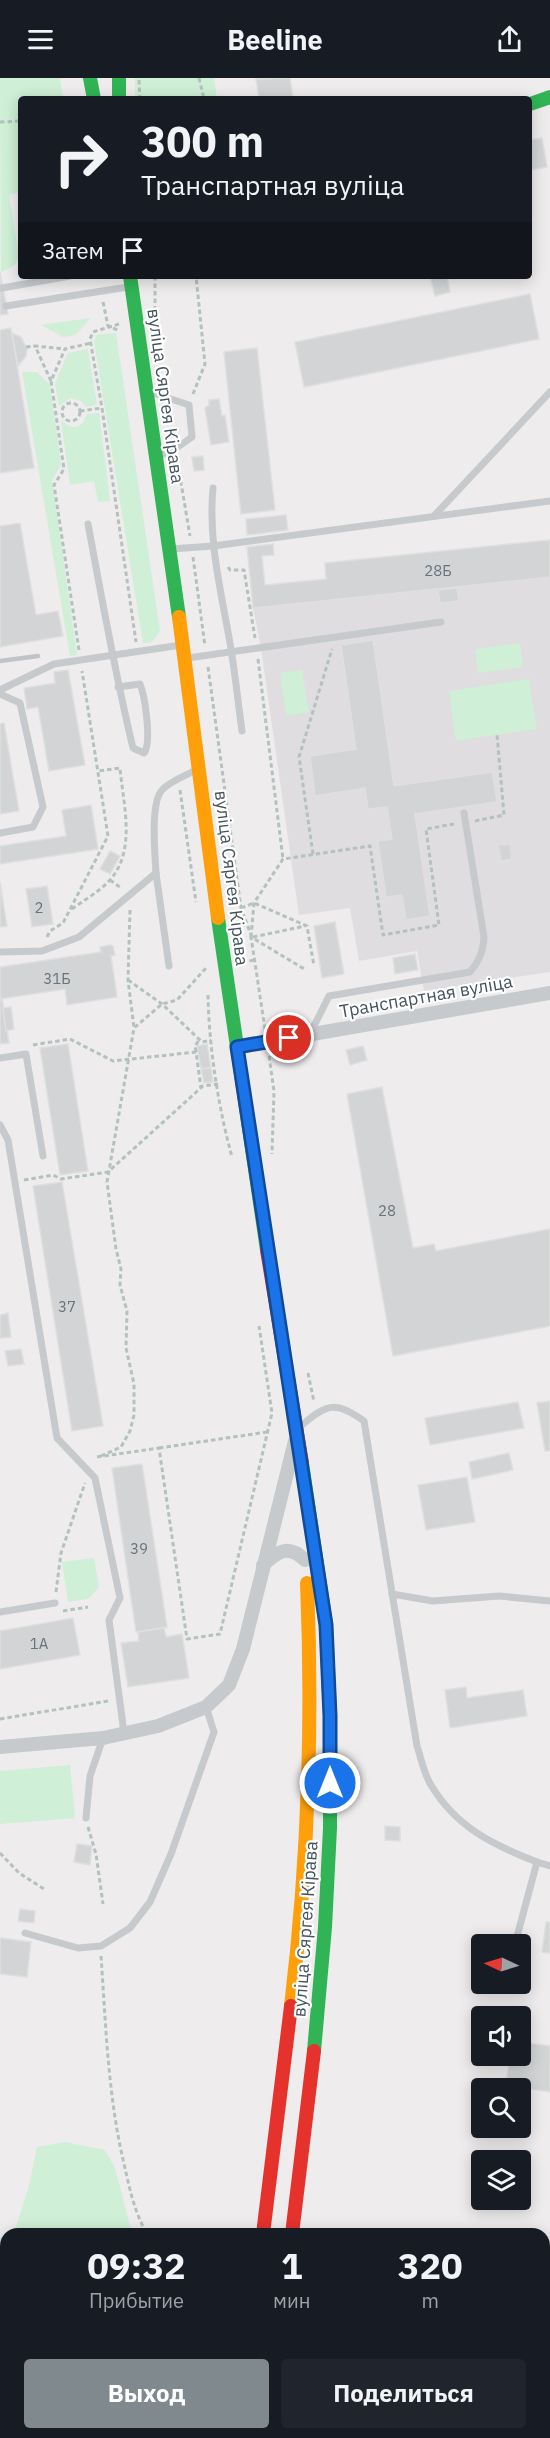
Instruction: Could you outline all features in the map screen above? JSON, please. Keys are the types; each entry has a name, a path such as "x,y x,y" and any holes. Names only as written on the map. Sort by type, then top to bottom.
{"main road":[{"path":"90,78 93,96"},
{"path":"119,78 119,96"},
{"path":"532,103 550,97"},
{"name":"вуліца Сяргея Кірава","path":"131,281 168,549 186,659 257,1188 326,1625 330,1716 330,1828 325,1927 313,2064 293,2228"},
{"name":"вуліца Сяргея Кірава","path":"264,2228 292,2011 307,1839 311,1701 304,1483"}],"street":[{"name":"Транспартная вуліца","path":"237,1047 550,993"},
{"path":"0,1747 103,1738 158,1726 206,1707 229,1685 243,1649 297,1430"},
{"path":"283,1489 291,1482 298,1480 304,1483"},
{"path":"263,1565 276,1553 286,1550 297,1552 305,1560"}],"lane":[{"path":"2,288 53,279"},
{"path":"6,306 101,291 131,281"},
{"path":"148,391 189,405 192,436 175,449 156,456"},
{"path":"434,516 550,392"},
{"path":"213,488 211,513 213,546 232,652 242,731"},
{"path":"168,549 213,546 550,501"},
{"path":"88,524 118,687 132,748 144,753 147,744 140,684 118,687"},
{"path":"186,659 441,622"},
{"path":"0,692 54,664 183,644"},
{"path":"0,692 20,703 43,807 33,827 0,833"},
{"path":"169,966 156,873 156,805 160,791 200,768"},
{"path":"310,1034 329,996 470,972 477,964 483,952 484,938 464,813"},
{"path":"0,952 42,951 80,937 156,873"},
{"path":"0,1058 26,1054 43,1156"},
{"path":"0,1125 8,1140 57,1438 95,1478 120,1598 109,1620 124,1733"},
{"path":"297,1430 316,1413 335,1406 347,1410 364,1421 417,1746 430,1784 455,1817 472,1832 496,1846 550,1866"},
{"path":"392,1594 433,1601 499,1596 550,1601"},
{"path":"0,1612 55,1603"},
{"path":"25,1933 78,1948 101,1946 130,1928 150,1902 163,1874 214,1732 206,1707"},
{"path":"86,1818 90,1776 103,1738"},
{"path":"518,1934 537,1862"}],"path":[{"path":"139,78 140,96"},
{"path":"199,78 203,96"},
{"path":"0,122 18,121"},
{"path":"155,279 155,313"},
{"path":"193,396 205,364 196,279"},
{"path":"101,291 108,326 119,331 121,342"},
{"path":"104,330 93,332 90,339 137,652"},
{"path":"26,347 65,349 92,343"},
{"path":"35,346 51,381 57,414 64,469 54,485 108,836 71,910 63,923 50,931 42,951"},
{"path":"51,381 65,349"},
{"path":"69,404 75,404 80,411 77,418 73,420 67,419 63,413 64,407 69,404"},
{"path":"80,411 102,408"},
{"path":"57,414 63,413"},
{"path":"175,449 192,547 241,908 251,937 274,1091"},
{"path":"213,546 230,570 244,570 257,649 283,859 254,903 251,937"},
{"path":"313,854 299,757 335,637"},
{"path":"283,859 370,846 383,935 439,925 426,829 504,815 497,735"},
{"path":"71,910 110,880 122,859 127,840 120,768 98,771"},
{"path":"178,780 197,910"},
{"path":"110,880 131,896 128,980 134,1028 107,1182 121,1269 120,1285 127,1307 126,1348 134,1384 134,1408 133,1423 121,1447 97,1458 267,1432"},
{"path":"241,908 254,903 308,926"},
{"path":"251,937 308,926"},
{"path":"308,926 314,966"},
{"path":"251,937 306,970"},
{"path":"134,1028 162,1004 177,1000 205,968 207,977"},
{"path":"128,980 162,1004 199,1040 202,1042 211,1040"},
{"path":"208,986 211,1040 226,1136 234,1164"},
{"path":"29,1046 70,1039 113,1061 196,1052"},
{"path":"199,1040 195,1046 201,1088"},
{"path":"15,1181 53,1175 61,1179 108,1172 201,1088 218,1084"},
{"path":"159,1448 187,1639 220,1634 272,1413 258,1322"},
{"path":"55,1603 61,1553 74,1521 88,1470"},
{"path":"0,1719 120,1699"},
{"path":"86,1818 96,1854 103,1904"},
{"path":"0,1853 19,1873 44,1889"},
{"path":"101,1946 111,2086 118,2142 133,2202 144,2228"}],"shaded area":[{"path":"550,577 550,972 424,991 417,951 359,961 350,908 299,915 261,648 253,608"}],"green space":[{"path":"0,78 60,78 63,96 18,96 18,193 9,195 18,258 13,266 1,272"},
{"path":"135,78 214,78 217,96 135,96"},
{"path":"91,318 75,335 63,337 41,325"},
{"path":"116,333 160,631 152,642 143,643 94,341 97,335"},
{"path":"88,349 97,405 86,407 81,401 71,398 59,406 55,383 68,353"},
{"path":"22,372 37,372 50,385 61,465 52,480 77,655 70,656"},
{"path":"99,413 110,501 98,502 94,481 70,485 61,420 74,427 83,423 87,414"},
{"path":"520,643 523,667 478,673 475,649"},
{"path":"302,670 309,712 286,716 280,673"},
{"path":"529,679 537,729 456,741 449,691"},
{"path":"94,1558 99,1587 88,1599 68,1602 62,1562"},
{"path":"70,1765 75,1818 0,1824 0,1771"},
{"path":"65,2142 105,2150 115,2168 131,2228 16,2228 29,2186 37,2147"}],"building":[{"path":"290,78 293,96 259,96 256,79"},
{"path":"542,138 547,167 532,170 532,140"},
{"path":"0,272 8,314 0,315"},
{"path":"431,279 448,279 450,292 435,296"},
{"path":"530,294 539,339 304,387 295,342"},
{"path":"11,328 34,468 0,473 0,330"},
{"path":"12,333 21,337 27,349 26,356 18,366"},
{"path":"257,348 275,510 241,514 224,352"},
{"path":"219,399 222,416 225,415 229,442 211,445 205,408 209,405 209,400"},
{"path":"203,456 204,470 194,471 192,457"},
{"path":"286,515 288,530 247,535 246,519"},
{"path":"20,523 36,615 58,611 63,636 0,647 0,526"},
{"path":"550,540 550,577 253,608 247,547 273,544 274,555 262,556 265,585 326,579 325,563"},
{"path":"457,588 459,601 440,603 438,590"},
{"path":"373,640 394,786 492,772 497,802 415,814 430,916 406,920 402,895 386,897 378,841 392,839 387,807 368,809 365,788 315,796 310,756 356,749 341,645"},
{"path":"68,670 85,765 49,771 38,707 27,709 24,688 55,683 54,672"},
{"path":"4,723 19,811 0,814 0,724"},
{"path":"91,805 98,849 0,864 0,846 66,836 62,810"},
{"path":"510,844 512,859 501,861 498,845"},
{"path":"110,851 120,856 110,874 100,869"},
{"path":"0,882 7,926 0,927"},
{"path":"47,886 53,924 32,927 26,889"},
{"path":"335,922 344,974 322,978 314,926"},
{"path":"113,946 115,955 111,956 117,997 67,1005 65,989 0,999 0,967 101,952 100,947"},
{"path":"415,954 418,970 395,974 393,958"},
{"path":"2,998 9,1043 0,1044 0,999"},
{"path":"11,1007 14,1029 6,1031 3,1008"},
{"path":"68,1044 88,1171 60,1175 40,1048"},
{"path":"207,1044 211,1068 201,1069 197,1046"},
{"path":"363,1046 367,1060 350,1065 346,1050"},
{"path":"211,1068 213,1082 204,1083 201,1069"},
{"path":"382,1087 413,1248 434,1244 436,1251 550,1229 550,1326 393,1356 347,1094"},
{"path":"62,1182 103,1426 72,1431 33,1186"},
{"path":"8,1313 11,1337 0,1338 0,1315"},
{"path":"21,1349 24,1364 8,1366 5,1351"},
{"path":"550,1401 550,1451 545,1451 537,1403"},
{"path":"518,1402 524,1428 430,1445 425,1418"},
{"path":"509,1453 513,1470 472,1479 469,1462"},
{"path":"142,1464 167,1627 136,1632 112,1468"},
{"path":"467,1477 475,1522 426,1530 418,1485"},
{"path":"73,1618 80,1655 0,1669 0,1631"},
{"path":"164,1628 166,1637 182,1634 189,1678 128,1687 121,1643 139,1641 138,1632"},
{"path":"466,1687 467,1698 523,1690 527,1716 450,1728 445,1690"},
{"path":"385,1826 400,1827 400,1841 385,1840"},
{"path":"77,1844 92,1846 90,1865 74,1862"},
{"path":"20,1909 35,1911 34,1923 18,1921"},
{"path":"546,1922 550,1922 550,1953 542,1952"},
{"path":"0,1938 31,1942 27,1977 0,1974"},
{"path":"531,2043 550,2046 550,2092 531,2089 531,2078 507,2078 509,2066 531,2066"}],"railway":[{"path":"0,661 38,656"}],"traffic: fast":[{"path":"90,78 93,96"},
{"path":"119,78 119,96"},
{"path":"532,103 550,97"},
{"path":"130,279 179,617"},
{"path":"218,918 267,1250"},
{"path":"302,1463 326,1625 330,1716 330,1828 325,1927 314,2051"}],"traffic: slow":[{"path":"179,617 218,918"},
{"path":"291,2006 302,1900 308,1795 307,1583"}],"traffic: jam":[{"path":"267,1250 302,1463"},
{"path":"264,2228 291,2006"},
{"path":"293,2228 314,2051"}],"route":[{"path":"289,1038 237,1047 326,1625 330,1783"}]}
